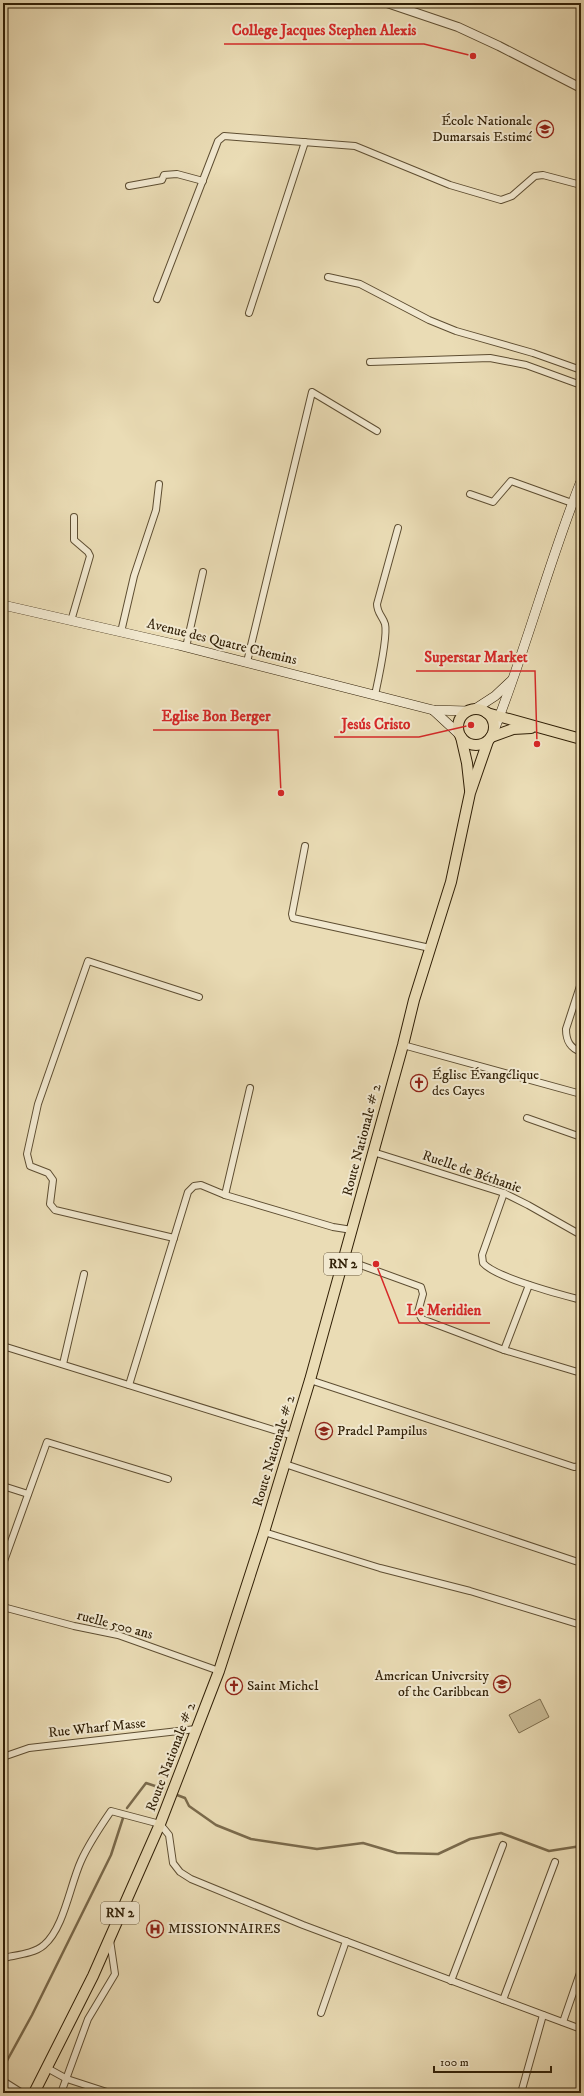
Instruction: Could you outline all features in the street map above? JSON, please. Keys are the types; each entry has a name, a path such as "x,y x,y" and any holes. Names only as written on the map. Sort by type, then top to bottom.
{"main road":[{"path":"491,737 500,717 557,543 581,481"},
{"name":"Avenue des Quatre Chemins","path":"3,605 186,647 434,710 471,710"},
{"path":"512,680 495,696 471,710 459,722 460,735 472,744 483,744 491,737 513,729 537,727"},
{"name":"Avenue des Quatre Chemins","path":"434,710 460,735"},
{"path":"471,710 581,739"},
{"path":"487,713 493,722 491,737"},
{"name":"Route Nationale # 2","path":"460,735 467,763 470,793"},
{"name":"Route Nationale # 2","path":"34,2093 93,1976 109,1936 160,1824 219,1671 264,1532 310,1380 403,1045 414,1000 451,882 470,793 491,737"}],"street":[{"path":"387,3 458,27 581,88"},
{"path":"157,299 218,142 224,136 355,146 450,185 501,200 512,196 535,176 543,175 581,185"},
{"path":"249,313 305,142"},
{"path":"129,186 162,180 164,175 177,174 202,181"},
{"path":"328,277 360,284 443,326 581,370"},
{"path":"370,362 490,358 526,365 581,385"},
{"path":"247,662 312,392 377,431"},
{"path":"470,494 493,502 511,481 572,503"},
{"path":"121,632 134,576 156,510 159,484"},
{"path":"71,621 90,556 88,552 74,540 74,517"},
{"path":"375,695 381,668 385,626 378,611 377,604 398,528"},
{"path":"186,647 203,572"},
{"path":"305,846 292,914 293,918 430,948"},
{"path":"174,1238 55,1210 50,1204 53,1180 48,1173 30,1166 27,1154 38,1104 88,961 199,997"},
{"path":"581,983 566,1029 566,1037 572,1048 581,1052"},
{"path":"403,1045 581,1094"},
{"path":"225,1194 250,1088"},
{"path":"527,1118 581,1136"},
{"name":"Ruelle de Béthanie","path":"373,1152 504,1193 581,1235"},
{"path":"129,1385 190,1188 202,1185 225,1194 333,1227 352,1230"},
{"path":"504,1193 481,1259 483,1263 489,1269 529,1285 581,1300"},
{"path":"344,1259 421,1287 423,1294 418,1312 422,1319 504,1350 581,1373"},
{"path":"63,1364 84,1274"},
{"path":"504,1350 529,1285"},
{"path":"3,1346 293,1436"},
{"path":"310,1380 574,1467 581,1466"},
{"path":"3,1564 47,1442 168,1479"},
{"path":"284,1464 581,1563"},
{"path":"3,1486 28,1494"},
{"path":"264,1532 380,1568 470,1591 581,1625"},
{"name":"ruelle 500 ans","path":"3,1607 74,1626 118,1635 219,1671"},
{"name":"Rue Wharf Masse","path":"3,1757 29,1748 196,1729"},
{"path":"3,1958 35,1950 44,1946 56,1927 81,1862 96,1832 111,1811 160,1824 169,1835 173,1863 180,1872 191,1879 346,1941 581,2029"},
{"path":"451,1981 503,1845"},
{"path":"503,2000 555,1862"},
{"path":"61,2093 88,2019 115,1974 109,1936"},
{"path":"321,2012 346,1941"},
{"path":"562,2022 581,1970"},
{"path":"521,2093 544,2015"},
{"path":"47,2068 67,2079 110,2093"},
{"path":"3,2081 22,2093"}],"shaded area":[{"path":"540,1699 549,1717 519,1733 509,1715"}],"waterway":[{"path":"127,1808 146,1783 164,1789"},
{"path":"177,1795 185,1798 189,1806 216,1825 251,1839 317,1849 363,1843 397,1853 438,1854 470,1839 501,1833 549,1851 581,1846"},
{"path":"3,2068 32,2015 111,1855 123,1818"}],"place":[{"name":"College Jacques Stephen Alexis","path":"473,56"},
{"name":"École Nationale Dumarsais Estimé","path":"545,129"},
{"name":"Jesús Cristo","path":"471,725"},
{"name":"Superstar Market","path":"537,744"},
{"name":"Eglise Bon Berger","path":"281,793"},
{"name":"Église Évangélique des Cayes","path":"419,1083"},
{"name":"Le Meridien","path":"376,1264"},
{"name":"Pradel Pampilus","path":"324,1431"},
{"name":"American University of the Caribbean","path":"502,1684"},
{"name":"Saint Michel","path":"234,1686"},
{"name":"MISSIONNAIRES","path":"155,1929"}]}
